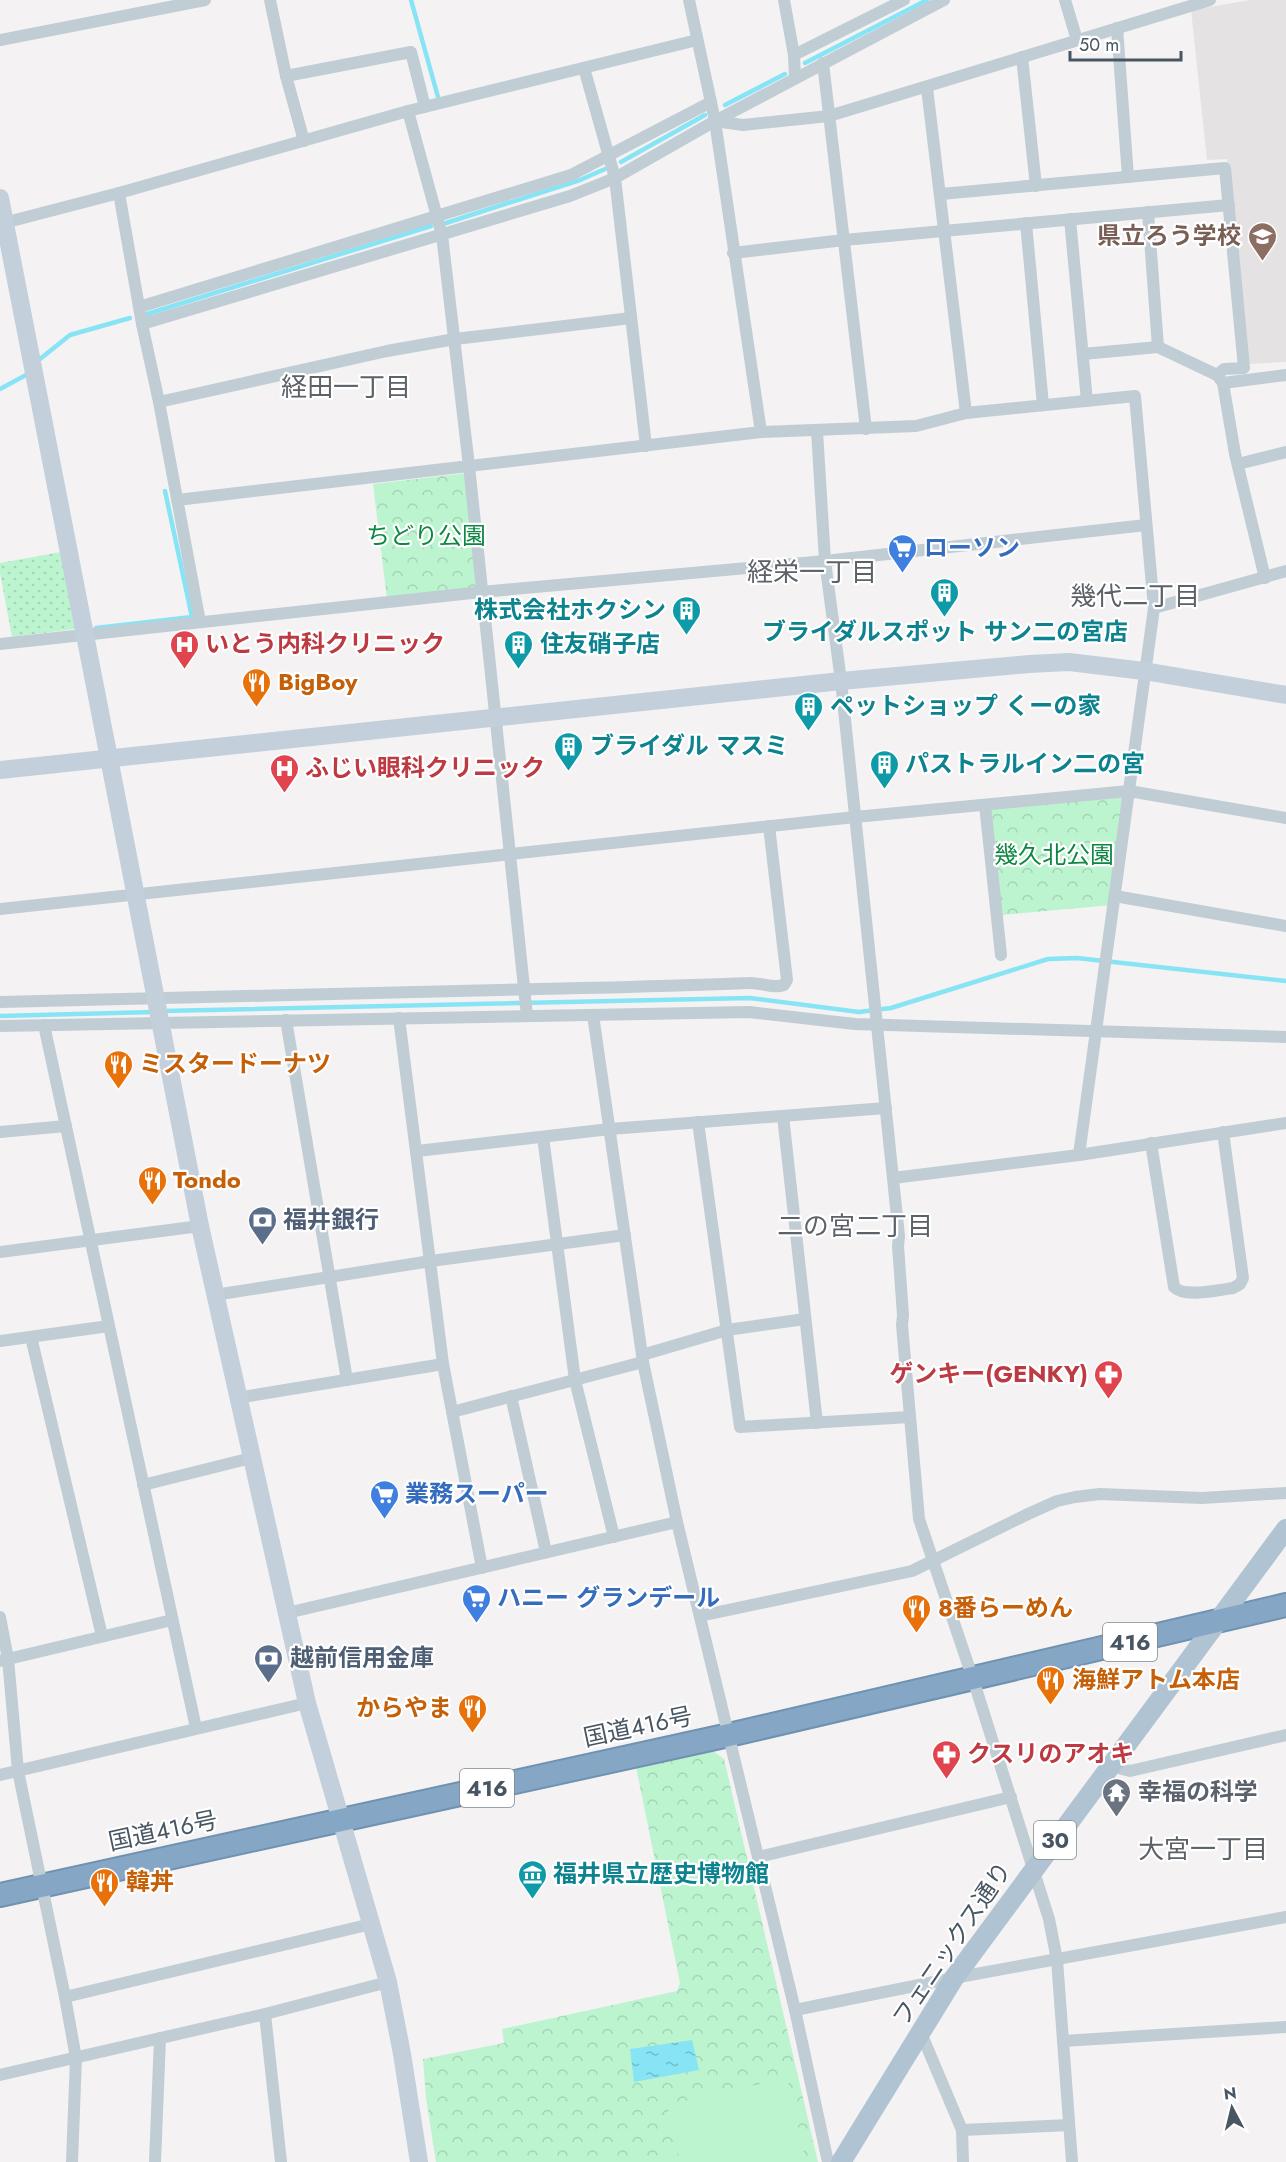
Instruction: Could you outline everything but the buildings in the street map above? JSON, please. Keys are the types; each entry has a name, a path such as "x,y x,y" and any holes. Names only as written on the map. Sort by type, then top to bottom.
{"highway":[{"name":"国道416号","path":"0,1895 729,1735 1286,1605"}],"main road":[{"name":"フェニックス通り","path":"841,2162 954,1978 1286,1529"}],"street":[{"path":"0,40 205,0"},
{"path":"270,0 286,76 304,141"},
{"path":"689,0 715,121 761,432"},
{"path":"784,0 794,55 795,78"},
{"path":"794,55 904,0"},
{"path":"142,324 570,196 615,178 715,121 944,0"},
{"path":"1065,0 1077,40"},
{"path":"715,121 743,124 829,116 1210,0"},
{"path":"1117,28 1128,177"},
{"path":"2,224 408,111 697,40"},
{"path":"286,76 411,52 425,107"},
{"path":"1022,57 1036,186"},
{"path":"823,63 866,429"},
{"path":"584,68 615,178 646,446"},
{"path":"927,88 946,231 966,413"},
{"path":"139,307 571,175 711,102"},
{"path":"408,111 442,235 469,466 527,1016"},
{"path":"941,194 1225,168 1244,368 1224,369 1220,379 1265,578"},
{"path":"119,193 200,622"},
{"path":"0,198 2,224 86,636 200,1226 307,1703 388,1982 419,2162"},
{"path":"733,253 844,240 1229,205"},
{"path":"1148,212 1158,347"},
{"path":"1070,219 1087,401"},
{"path":"1026,223 1043,405"},
{"path":"159,402 387,351 455,339 631,318"},
{"path":"1083,354 1158,347 1220,379 1286,375"},
{"path":"177,500 761,432 916,426 966,413 1135,396 1154,608 1078,1155"},
{"path":"817,431 825,561 841,681 899,1236 902,1325 919,1519 973,1679 1049,1919 1057,1960 1072,2162"},
{"path":"1238,464 1286,452"},
{"path":"0,644 481,591 825,561 1146,525"},
{"path":"1154,608 1286,572"},
{"path":"0,770 1029,663 1059,662 1144,671 1286,695"},
{"path":"0,909 855,817 1129,791 1286,819"},
{"path":"985,805 1001,955"},
{"path":"0,1002 752,983 778,987 784,985 787,980 770,826"},
{"path":"1114,896 1286,926"},
{"path":"0,1026 749,1012 855,1024 1286,1037"},
{"path":"593,1015 643,1358 677,1522 795,2010 828,2162"},
{"path":"399,1018 443,1364 482,1568"},
{"path":"286,1020 347,1380"},
{"path":"44,1025 196,1728"},
{"path":"417,1151 610,1129 886,1108"},
{"path":"783,1116 817,1423"},
{"path":"698,1122 740,1427 910,1417"},
{"path":"893,1178 1078,1155 1286,1123"},
{"path":"0,1132 66,1126"},
{"path":"1151,1143 1176,1291 1185,1294 1233,1288 1240,1284 1243,1278 1223,1132"},
{"path":"543,1137 575,1380 614,1537"},
{"path":"0,1252 200,1226"},
{"path":"215,1295 431,1261 625,1235"},
{"path":"452,1412 575,1380 727,1330 805,1319"},
{"path":"0,1341 109,1326"},
{"path":"31,1337 102,1636"},
{"path":"237,1398 443,1364"},
{"path":"511,1396 546,1552"},
{"path":"143,1485 251,1458"},
{"path":"700,1616 912,1571 1028,1514 1057,1501 1075,1497 1100,1494 1202,1498 1286,1493"},
{"path":"287,1613 677,1522"},
{"path":"0,1617 18,1771 76,2058 72,2162"},
{"path":"4,1660 172,1620"},
{"path":"0,1775 307,1703"},
{"path":"1111,1766 1130,1771 1286,1735"},
{"path":"758,1857 1011,1797"},
{"path":"795,2010 954,1978 1286,1917"},
{"path":"65,1997 371,1924"},
{"path":"0,2075 265,2014 388,1982"},
{"path":"265,2014 281,2162"},
{"path":"1063,2042 1286,2027"},
{"path":"921,2033 962,2130 963,2162"},
{"path":"155,2162 160,2038"},
{"path":"962,2130 1069,2125"}],"shaded area":[{"name":"県立ろう学校","path":"1251,0 1286,0 1286,362 1249,364 1227,159 1207,160 1191,10"}],"green space":[{"name":"ちどり公園","path":"467,473 479,588 387,599 373,484"},
{"path":"66,551 82,628 12,637 0,563"},
{"name":"幾久北公園","path":"1127,793 1112,905 1001,915 987,807"},
{"path":"713,1751 724,1759 818,2162 436,2162 426,2098 423,2059 504,2043 502,2029 677,1991 680,1983 636,1767"},
{"path":"787,2078 804,2154 769,2162 680,2162 667,2105"}],"water":[{"path":"692,2040 699,2070 634,2082 630,2049"}],"waterway":[{"path":"411,0 438,97"},
{"path":"805,63 927,0"},
{"path":"725,105 785,74"},
{"path":"621,162 705,115"},
{"path":"446,223 580,180 605,169"},
{"path":"147,314 431,226"},
{"path":"40,359 70,335 130,318"},
{"path":"0,389 26,375"},
{"path":"96,628 192,617 165,491"},
{"path":"162,1011 750,998 859,1012 891,1008 1048,959 1077,958 1286,981"},
{"path":"0,1016 154,1012"}],"place":[{"name":"県立ろう学校","path":"1262,262"},
{"name":"ローソン","path":"903,574"},
{"name":"ブライダルスポット サン二の宮店","path":"945,618"},
{"name":"株式会社ホクシン","path":"687,636"},
{"name":"いとう内科クリニック","path":"184,670"},
{"name":"住友硝子店","path":"519,670"},
{"name":"BigBoy","path":"257,708"},
{"name":"ペットショップ くーの家","path":"809,732"},
{"name":"ブライダル マスミ","path":"569,772"},
{"name":"パストラルイン二の宮","path":"884,790"},
{"name":"ふじい眼科クリニック","path":"284,794"},
{"name":"ミスタードーナツ","path":"118,1090"},
{"name":"Tondo","path":"152,1206"},
{"name":"福井銀行","path":"262,1246"},
{"name":"ゲンキー(GENKY)","path":"1109,1400"},
{"name":"業務スーパー","path":"384,1520"},
{"name":"ハニー グランデール","path":"476,1624"},
{"name":"8番らーめん","path":"917,1634"},
{"name":"越前信用金庫","path":"269,1684"},
{"name":"海鮮アトム本店","path":"1051,1706"},
{"name":"からやま","path":"473,1734"},
{"name":"クスリのアオキ","path":"946,1780"},
{"name":"幸福の科学","path":"1117,1818"},
{"name":"福井県立歴史博物館","path":"532,1900"},
{"name":"韓丼","path":"105,1908"}],"district":[{"name":"経田一丁目","path":"346,387"},
{"name":"経栄一丁目","path":"812,572"},
{"name":"幾代二丁目","path":"1135,596"},
{"name":"二の宮二丁目","path":"855,1226"},
{"name":"大宮一丁目","path":"1203,1849"}]}
